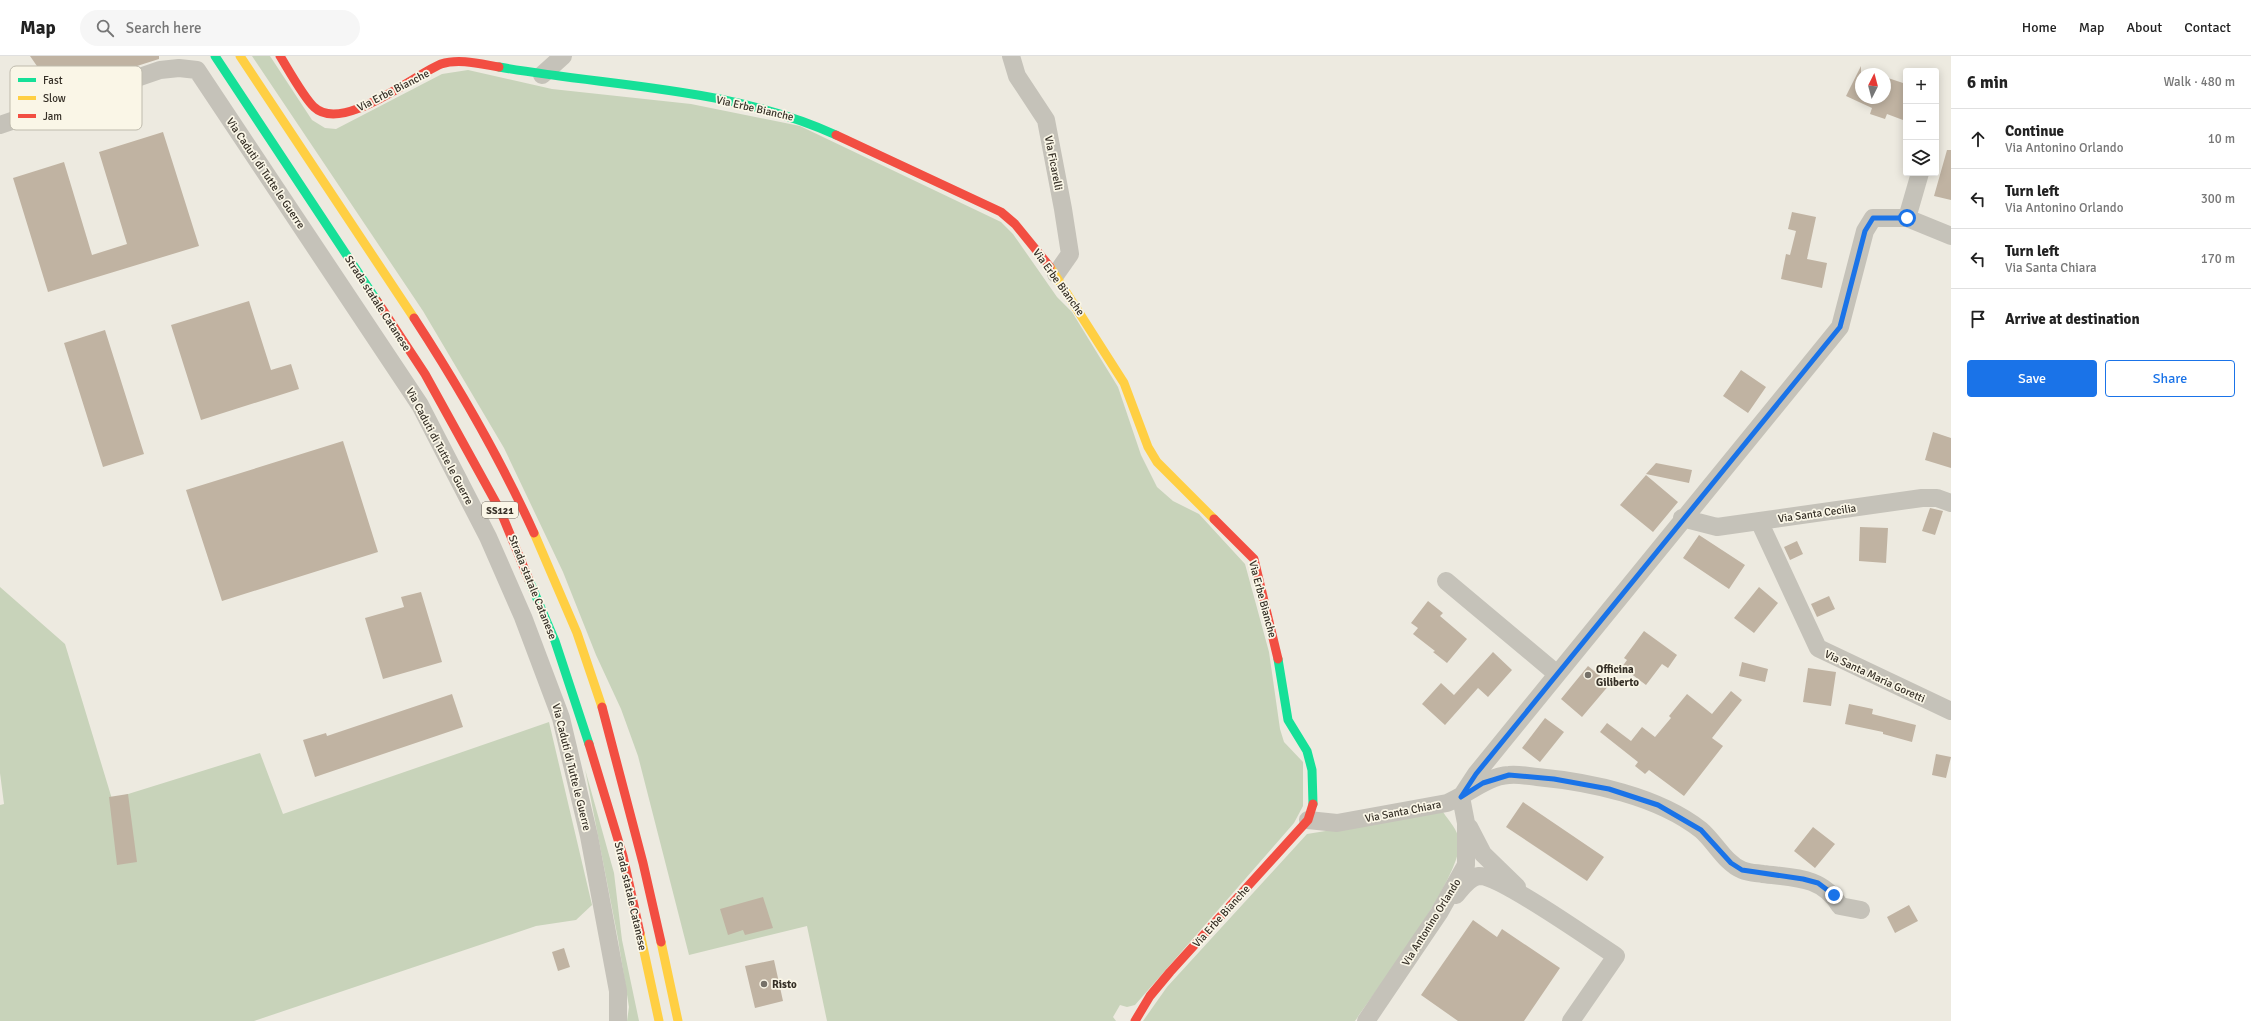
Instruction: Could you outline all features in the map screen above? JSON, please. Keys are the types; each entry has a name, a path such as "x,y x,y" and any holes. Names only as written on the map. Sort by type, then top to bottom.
{"main road":[{"name":"Strada statale Catanese","path":"215,56 425,374 500,510 555,641 578,708 623,856 659,1021"},
{"name":"Strada statale Catanese","path":"240,56 444,364 484,433 543,553 577,633 602,706 643,863 678,1021"},
{"name":"Via Erbe Bianche","path":"280,56 314,108 329,114 346,113 372,103 442,64 468,62 542,75 691,94 768,109 803,120 1001,212 1015,224 1056,274 1124,383 1148,447 1157,462 1169,476 1245,548 1254,559 1283,681 1288,720 1307,750 1312,770 1313,806 1308,820 1170,972 1150,996 1135,1021"}],"street":[{"path":"542,75 563,56"},
{"name":"Via Ficarelli","path":"1011,56 1017,76 1046,120 1070,254 1056,274"},
{"name":"Via Caduti di Tutte le Guerre","path":"142,76 160,70 179,68 197,70 420,405 488,537 520,609 562,718 589,836 618,991 618,1021"},
{"name":"Via Caduti di Tutte le Guerre","path":"0,126 10,122"},
{"path":"1907,218 1919,176"},
{"path":"1461,797 1476,774 1618,601 1682,518 1840,327 1865,231 1873,218 1907,218 1951,236"},
{"name":"Via Santa Cecilia","path":"1682,518 1717,527 1922,498 1937,498 1951,503"},
{"name":"Via Santa Maria Goretti","path":"1759,521 1818,648 1951,711"},
{"path":"1446,581 1557,674"},
{"name":"Via Santa Chiara","path":"1308,820 1337,823 1447,803 1461,797 1483,783 1509,775 1554,779 1609,789 1658,805 1701,830 1731,863 1742,870 1803,879 1818,883 1834,895 1840,906 1862,910"},
{"name":"Via Antonino Orlando","path":"1366,1021 1436,917 1466,865 1466,823 1461,797"},
{"path":"1466,823 1483,854 1532,901"},
{"path":"1436,917 1471,878 1479,876 1490,879 1532,901 1616,956 1571,1021"}],"green space":[{"path":"252,56 270,56 312,120 325,128 336,129 442,74 468,70 552,89 691,104 800,126 1001,222 1013,234 1057,297 1072,312 1118,387 1141,455 1157,487 1173,501 1199,514 1245,564 1269,652 1280,729 1284,742 1303,762 1303,806 1294,823 1135,1005 1127,1007 1120,1005 1113,1017 1116,1021 827,1021 807,926 689,955 638,756 621,709 596,655 563,572 504,448 423,311"},
{"path":"0,587 65,644 112,799 260,753 283,814 549,722 592,905 576,920 536,926 254,1021 0,1021 0,805 4,804 0,773"},
{"path":"585,769 614,873 622,940 639,1021 627,1021 629,1007 618,939"},
{"path":"1443,812 1455,829 1459,841 1457,857 1448,879 1399,959 1355,1021 1143,1021 1167,987 1307,834"}],"building":[{"path":"30,56 159,56 159,59 137,66 37,66"},
{"path":"1855,78 1855,100 1846,96"},
{"path":"1891,79 1903,83 1903,120 1887,114 1885,119 1870,114 1872,108 1863,104 1891,104"},
{"path":"163,132 199,246 48,292 13,178 64,162 92,255 127,244 99,152"},
{"path":"1947,150 1951,150 1951,200 1934,196"},
{"path":"1792,212 1816,217 1807,259 1827,263 1822,288 1781,279 1786,254 1790,255 1796,231 1788,229"},
{"path":"249,301 271,370 291,364 299,389 201,420 171,325"},
{"path":"105,330 144,454 103,467 64,343"},
{"path":"1741,370 1766,387 1748,413 1723,396"},
{"path":"1933,432 1951,438 1951,468 1925,460"},
{"path":"343,441 378,552 222,601 186,490"},
{"path":"1656,463 1692,470 1689,483 1646,474"},
{"path":"1646,475 1678,502 1653,532 1620,505"},
{"path":"1930,508 1943,511 1935,535 1922,531"},
{"path":"1860,527 1888,528 1886,563 1859,561"},
{"path":"1699,535 1745,565 1729,589 1683,558"},
{"path":"1797,541 1803,554 1790,560 1784,547"},
{"path":"1759,587 1778,603 1754,633 1734,618"},
{"path":"421,592 442,662 383,679 365,618 404,607 401,597"},
{"path":"1829,596 1835,609 1817,617 1811,604"},
{"path":"1428,601 1443,613 1440,616 1467,639 1447,663 1433,652 1435,651 1413,634 1418,628 1411,623"},
{"path":"1644,631 1677,655 1668,668 1662,664 1646,685 1622,667 1627,660 1624,658"},
{"path":"1493,652 1512,670 1488,697 1478,688 1445,725 1422,704 1441,683 1454,695"},
{"path":"1742,662 1768,669 1765,682 1739,676"},
{"path":"1588,666 1610,684 1582,717 1561,699"},
{"path":"1808,668 1836,672 1831,706 1803,702"},
{"path":"1731,691 1742,700 1712,738 1723,746 1684,796 1649,770 1645,774 1635,766 1638,762 1600,732 1607,723 1631,741 1642,727 1655,737 1671,718 1669,716 1687,694 1712,714"},
{"path":"452,694 463,727 315,777 303,740 326,733 327,736"},
{"path":"1849,704 1873,709 1872,714 1916,725 1912,742 1883,734 1883,732 1845,724"},
{"path":"1545,718 1564,732 1540,762 1522,748"},
{"path":"1936,754 1951,757 1946,778 1932,775"},
{"path":"128,794 137,862 117,865 109,797"},
{"path":"1523,802 1604,857 1587,881 1506,827"},
{"path":"1813,827 1835,844 1815,868 1794,851"},
{"path":"763,897 773,928 745,935 743,930 728,935 720,909"},
{"path":"1909,905 1918,921 1895,933 1887,917"},
{"path":"1473,920 1497,937 1502,929 1560,968 1524,1021 1458,1021 1421,995"},
{"path":"564,948 570,967 558,971 552,952"},
{"name":"Risto","path":"774,960 783,1001 755,1008 745,966"}],"traffic: fast":[{"path":"215,56 377,301"},
{"path":"499,67 541,74 670,90 713,98 755,107 796,119 836,135"},
{"path":"529,580 555,641 589,744"},
{"path":"1278,659 1288,720 1307,751 1312,770 1313,804"}],"traffic: slow":[{"path":"240,56 414,318"},
{"path":"1050,267 1124,383 1148,447 1157,462 1214,519"},
{"path":"534,533 577,633 602,707"},
{"path":"640,933 659,1021"},
{"path":"661,942 678,1021"}],"traffic: jam":[{"path":"280,56 310,103 314,107 326,113 342,113 359,108 378,100 429,70 448,62 477,63 499,67"},
{"path":"836,135 1001,212 1015,224 1050,267"},
{"path":"377,301 425,374 500,510 529,580"},
{"path":"414,318 478,423 507,477 534,533"},
{"path":"1214,519 1254,559 1278,659"},
{"path":"602,707 643,863 661,942"},
{"path":"589,744 623,856 640,933"},
{"path":"1135,1021 1150,996 1170,972 1308,820 1313,804"}],"place":[{"name":"Officina Giliberto","path":"1588,675"},
{"name":"Risto","path":"764,984"}],"route":[{"path":"1834,895 1818,883 1803,879 1742,870 1731,863 1701,830 1658,805 1609,789 1554,779 1509,775 1483,783 1461,797 1476,774 1618,601 1682,518 1840,327 1865,231 1873,218 1907,218"}]}
